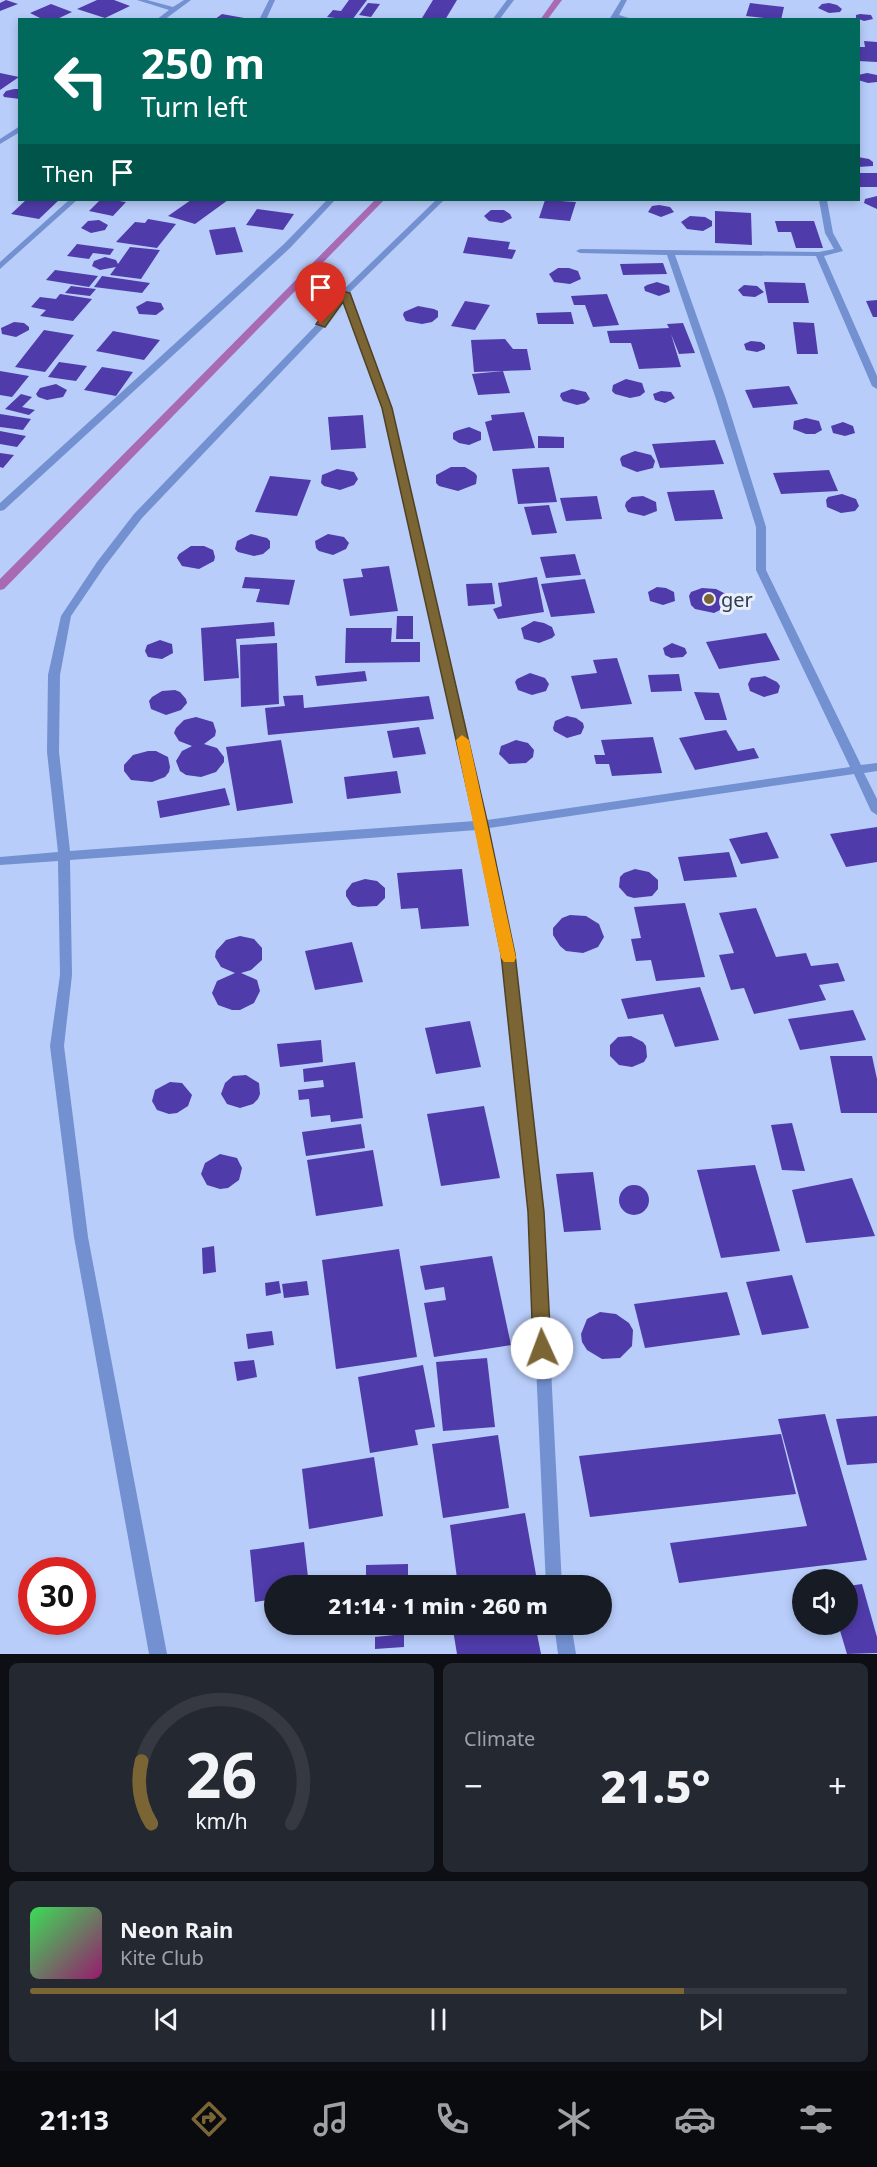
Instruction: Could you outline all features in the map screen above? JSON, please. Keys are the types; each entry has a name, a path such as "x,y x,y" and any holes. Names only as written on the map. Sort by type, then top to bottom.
{"street":[{"path":"140,0 172,9"},
{"path":"161,18 188,0"},
{"path":"263,18 272,0"},
{"path":"497,18 511,0"},
{"path":"614,18 624,0"},
{"path":"0,142 18,129"},
{"path":"0,266 72,201"},
{"path":"0,508 287,246 330,201"},
{"path":"158,1654 81,1237 58,1058 57,1047 66,975 64,856 53,752 54,686 58,645 66,616 101,564 138,516 321,324 345,293 439,201"},
{"path":"580,251 819,254 839,251 829,233 823,201"},
{"path":"670,251 720,396 761,527 761,570 877,811"},
{"path":"819,254 877,386"},
{"path":"345,293 387,408 482,825 508,954 536,1212 553,1575"},
{"path":"0,861 482,825 877,767"},
{"path":"564,1635 567,1654"}],"building":[{"path":"6,0 18,4 0,11 0,3"},
{"path":"97,0 114,0 130,6 105,18 77,9"},
{"path":"349,0 367,0 354,18 327,17 333,10 341,11"},
{"path":"433,0 457,0 446,18 422,18"},
{"path":"368,3 380,4 371,17 359,15"},
{"path":"750,3 784,7 781,18 746,16"},
{"path":"829,3 842,9 840,12 829,13 818,8 822,4"},
{"path":"51,4 72,12 59,18 40,18 30,13"},
{"path":"222,14 244,18 217,18"},
{"path":"856,15 871,15 873,19 864,21 856,18"},
{"path":"864,41 877,42 877,62 860,61 860,47 865,47"},
{"path":"0,73 18,77 18,78 0,90"},
{"path":"860,75 877,75 877,82 860,81"},
{"path":"18,89 18,99 4,97 6,91"},
{"path":"860,157 869,159 873,162 873,166 860,167"},
{"path":"860,173 877,173 877,187 860,187"},
{"path":"877,196 877,209 864,203 865,199"},
{"path":"25,201 58,201 39,219 11,214"},
{"path":"99,201 126,202 113,216 89,211"},
{"path":"190,201 227,201 195,224 168,216"},
{"path":"545,201 576,202 570,221 539,218"},
{"path":"652,206 670,207 674,212 661,217 648,212"},
{"path":"257,209 294,214 283,230 246,225"},
{"path":"491,210 504,210 512,218 502,223 489,221 484,216"},
{"path":"715,211 751,213 752,245 715,243"},
{"path":"690,216 705,217 712,221 712,226 703,231 687,229 681,222"},
{"path":"148,219 176,224 157,248 116,242 135,222 145,223"},
{"path":"99,220 108,225 105,230 91,233 81,228 88,221"},
{"path":"775,221 814,221 823,248 796,248 791,232 778,232"},
{"path":"235,227 243,252 216,255 209,230"},
{"path":"468,237 510,242 508,249 516,250 512,259 463,253"},
{"path":"77,244 114,249 110,255 93,253 89,259 67,256"},
{"path":"130,247 160,250 141,279 110,275 116,267 100,270 92,266 94,261 105,257 116,260 118,264"},
{"path":"663,263 667,274 623,275 620,264"},
{"path":"558,268 578,271 581,279 570,284 554,282 549,274"},
{"path":"55,270 98,276 89,287 46,280"},
{"path":"102,276 150,283 142,293 94,287"},
{"path":"657,282 669,286 670,292 659,296 645,291 644,287"},
{"path":"764,282 805,283 809,303 768,303"},
{"path":"744,285 757,286 764,292 755,297 743,296 738,290"},
{"path":"71,286 96,289 90,296 65,293"},
{"path":"60,294 92,299 73,321 40,316 46,310 31,307 40,297 56,299"},
{"path":"607,294 619,325 593,327 585,305 574,305 571,296"},
{"path":"877,300 877,317 873,317 866,301"},
{"path":"147,301 161,303 164,309 156,315 139,314 136,307"},
{"path":"465,301 490,305 475,330 451,326"},
{"path":"418,306 438,311 438,317 432,322 422,324 406,321 404,312"},
{"path":"571,312 574,324 538,324 536,313"},
{"path":"14,322 24,323 29,330 16,337 2,334 1,328"},
{"path":"793,322 814,323 818,354 797,354"},
{"path":"683,323 695,353 679,354 671,334 681,367 639,369 631,343 610,343 607,331 669,328 667,324"},
{"path":"44,330 74,335 45,372 15,367"},
{"path":"113,331 160,340 144,360 96,351"},
{"path":"505,339 513,349 527,349 531,370 474,372 471,340"},
{"path":"751,341 761,342 765,345 765,349 757,352 746,350 744,344"},
{"path":"59,362 87,366 76,381 48,377"},
{"path":"102,367 133,372 116,396 84,390"},
{"path":"0,371 29,376 12,397 0,395"},
{"path":"503,371 510,393 478,395 472,374"},
{"path":"626,379 642,383 645,392 640,396 630,398 615,394 612,391 613,385"},
{"path":"56,384 67,390 63,397 47,400 36,394 40,388"},
{"path":"789,386 798,404 753,408 745,390"},
{"path":"572,389 586,392 590,399 577,405 563,401 561,393"},
{"path":"661,391 671,392 675,398 665,403 655,400 653,394"},
{"path":"21,394 32,397 22,407 35,410 29,415 5,409"},
{"path":"524,412 535,448 493,451 485,422 492,420 491,415"},
{"path":"0,414 31,419 23,430 0,427"},
{"path":"363,415 366,448 331,450 328,417"},
{"path":"806,418 819,421 822,430 815,434 806,434 793,429 794,421"},
{"path":"843,422 853,426 855,433 845,436 833,433 831,426"},
{"path":"469,427 481,432 481,440 469,445 453,439 453,433"},
{"path":"0,431 26,436 17,447 0,444"},
{"path":"538,436 564,437 564,448 538,448"},
{"path":"715,440 724,464 660,468 652,444"},
{"path":"635,451 651,455 655,461 653,468 637,472 622,466 620,459 622,456"},
{"path":"0,453 14,455 3,468 0,467"},
{"path":"451,467 465,467 475,473 476,484 458,491 439,486 436,483 436,475"},
{"path":"549,467 557,502 518,504 512,469"},
{"path":"337,469 354,472 358,479 354,485 340,490 324,486 321,483 322,475"},
{"path":"829,470 838,491 781,494 773,473"},
{"path":"270,476 311,480 297,516 255,512"},
{"path":"714,490 723,519 675,521 667,492"},
{"path":"842,494 856,499 859,506 855,511 841,513 827,507 828,497"},
{"path":"597,496 602,519 566,521 560,498"},
{"path":"643,496 656,502 657,511 644,516 628,512 626,502 632,497"},
{"path":"549,505 557,533 532,535 524,507"},
{"path":"251,534 267,538 270,541 270,548 263,554 254,556 238,552 235,549 237,541"},
{"path":"328,534 344,537 349,543 346,549 333,555 319,551 315,541"},
{"path":"191,546 204,546 213,550 214,561 199,569 182,566 177,558"},
{"path":"575,554 581,575 546,578 540,557"},
{"path":"389,566 398,611 350,616 343,579 363,577 361,569"},
{"path":"245,577 295,580 289,605 256,602 260,589 242,588"},
{"path":"537,577 544,612 498,619 493,609 502,606 498,583"},
{"path":"585,579 595,613 551,617 541,584"},
{"path":"492,583 495,604 468,606 466,584"},
{"path":"657,587 674,592 675,601 663,605 650,601 648,592"},
{"name":"ger","path":"702,588 716,589 726,594 729,598 728,606 714,613 695,609 691,605 689,596 691,592"},
{"path":"397,616 413,616 413,639 396,639"},
{"path":"534,621 552,627 555,635 539,643 524,639 521,628"},
{"path":"274,622 275,636 236,639 239,678 204,681 201,628"},
{"path":"346,628 392,628 391,642 420,642 420,662 345,663"},
{"path":"766,633 780,660 719,669 706,642"},
{"path":"160,640 172,644 173,653 162,659 148,657 145,651 147,645"},
{"path":"277,643 279,704 241,707 240,645"},
{"path":"672,643 685,648 687,653 683,657 671,658 665,655 663,648"},
{"path":"617,658 632,704 581,709 571,676 597,673 593,660"},
{"path":"365,671 367,681 317,686 315,676"},
{"path":"530,673 545,678 549,684 546,691 532,695 518,690 515,682 517,679"},
{"path":"679,674 682,691 651,692 648,675"},
{"path":"765,676 777,682 780,686 778,693 764,697 750,691 748,684 751,678"},
{"path":"175,690 186,699 187,703 181,710 166,715 151,709 149,701 152,697 162,691"},
{"path":"694,692 719,693 727,720 705,720"},
{"path":"303,695 304,708 429,696 434,719 268,735 265,708 285,706 283,696"},
{"path":"567,716 583,723 581,734 567,738 554,731 555,721"},
{"path":"196,717 213,722 215,736 204,744 217,748 224,757 224,762 216,772 201,777 186,775 180,771 176,761 182,751 192,746 179,741 174,733 176,728 184,720"},
{"path":"419,727 426,754 393,758 387,731"},
{"path":"726,730 738,751 754,748 759,758 695,770 679,738"},
{"path":"653,737 662,773 612,776 609,764 596,764 594,755 605,755 601,740"},
{"path":"281,740 293,803 237,811 226,747"},
{"path":"516,740 528,743 534,750 533,757 526,763 509,764 499,754 501,746"},
{"path":"156,751 168,757 169,772 165,777 152,782 131,780 124,771 124,765 133,755"},
{"path":"397,771 401,793 347,799 344,777"},
{"path":"225,788 230,805 160,818 157,801"},
{"path":"877,827 877,862 846,867 830,834"},
{"path":"767,832 779,858 741,864 729,839"},
{"path":"729,852 737,877 684,881 678,857"},
{"path":"462,869 469,926 421,929 418,908 401,909 397,873"},
{"path":"635,869 649,872 658,880 658,889 652,896 634,898 627,896 619,887 620,877"},
{"path":"365,879 377,881 385,888 385,898 377,906 358,907 352,905 346,896 346,891 352,883"},
{"path":"685,903 705,977 656,981 651,960 636,961 631,939 641,938 634,907"},
{"path":"756,908 776,957 806,953 811,966 838,963 845,981 819,985 826,1000 754,1014 744,988 731,990 719,955 734,953 719,913"},
{"path":"570,915 586,916 599,924 604,937 598,947 583,953 566,951 560,946 553,935 553,928 562,918"},
{"path":"240,936 254,939 262,948 262,960 251,970 241,973 257,980 260,991 254,1003 240,1010 232,1010 218,1005 212,993 217,981 235,973 221,967 215,957 216,951 226,940"},
{"path":"352,942 363,982 315,990 305,951"},
{"path":"700,987 719,1040 675,1047 663,1014 628,1019 621,999"},
{"path":"853,1010 866,1040 800,1050 788,1019"},
{"path":"470,1021 481,1067 436,1074 425,1028"},
{"path":"631,1036 643,1042 646,1046 647,1057 644,1062 632,1067 619,1065 610,1056 610,1045 618,1037"},
{"path":"321,1040 323,1062 280,1067 277,1044"},
{"path":"830,1056 872,1056 877,1079 877,1113 841,1113"},
{"path":"355,1062 363,1118 331,1122 330,1115 311,1117 309,1099 299,1100 298,1090 324,1087 323,1080 304,1082 303,1069"},
{"path":"246,1075 259,1083 258,1099 253,1104 240,1108 227,1104 221,1094 225,1083 233,1076"},
{"path":"170,1082 182,1083 192,1095 188,1106 177,1113 169,1114 157,1110 152,1101 155,1090"},
{"path":"484,1106 500,1178 441,1186 427,1114"},
{"path":"792,1123 805,1171 782,1170 771,1125"},
{"path":"361,1124 365,1148 306,1156 302,1132"},
{"path":"373,1150 383,1206 316,1216 307,1160"},
{"path":"220,1154 237,1158 242,1168 239,1180 228,1188 220,1189 207,1185 201,1174 205,1163"},
{"path":"755,1165 780,1251 721,1258 697,1170"},
{"path":"593,1172 601,1230 564,1232 556,1174"},
{"path":"852,1178 875,1236 806,1243 792,1190"},
{"path":"634,1185 645,1189 649,1200 645,1211 634,1215 623,1211 619,1200 623,1189"},
{"path":"214,1246 216,1272 203,1274 202,1248"},
{"path":"399,1249 417,1357 336,1369 322,1260"},
{"path":"492,1256 511,1345 434,1357 424,1303 446,1300 444,1287 425,1290 420,1266"},
{"path":"792,1275 809,1328 762,1335 746,1282"},
{"path":"279,1281 281,1293 266,1296 265,1283"},
{"path":"307,1281 309,1295 284,1298 282,1284"},
{"path":"727,1292 740,1335 645,1348 634,1304"},
{"path":"600,1312 616,1314 629,1323 633,1330 632,1346 620,1358 602,1359 587,1350 582,1342 581,1334 587,1319"},
{"path":"272,1331 274,1345 248,1349 246,1334"},
{"path":"487,1358 495,1427 443,1431 436,1362"},
{"path":"254,1360 257,1377 237,1381 234,1362"},
{"path":"423,1365 435,1427 415,1430 418,1445 370,1453 358,1377"},
{"path":"825,1414 867,1560 679,1583 670,1543 807,1526 778,1419"},
{"path":"877,1416 877,1463 847,1465 836,1419"},
{"path":"781,1434 796,1494 590,1517 579,1456"},
{"path":"498,1435 509,1508 443,1518 432,1444"},
{"path":"374,1457 383,1516 309,1529 302,1469"},
{"path":"525,1513 536,1575 457,1575 450,1525"},
{"path":"304,1542 308,1575 264,1575 264,1601 255,1602 250,1550"},
{"path":"408,1564 408,1575 366,1575 366,1565"},
{"path":"862,1584 877,1637 877,1653 847,1654 841,1635 858,1635 858,1585"},
{"path":"404,1635 404,1647 375,1649 375,1637"},
{"path":"454,1635 537,1635 541,1654 457,1654"}],"waterway":[{"path":"544,18 558,0"},
{"path":"0,586 379,201"}],"slow traffic":[{"path":"462,740 509,958"}],"place":[{"name":"ger","path":"709,599"}],"route":[{"path":"321,324 345,293 387,408 482,825 508,954 536,1212 542,1348"}]}
